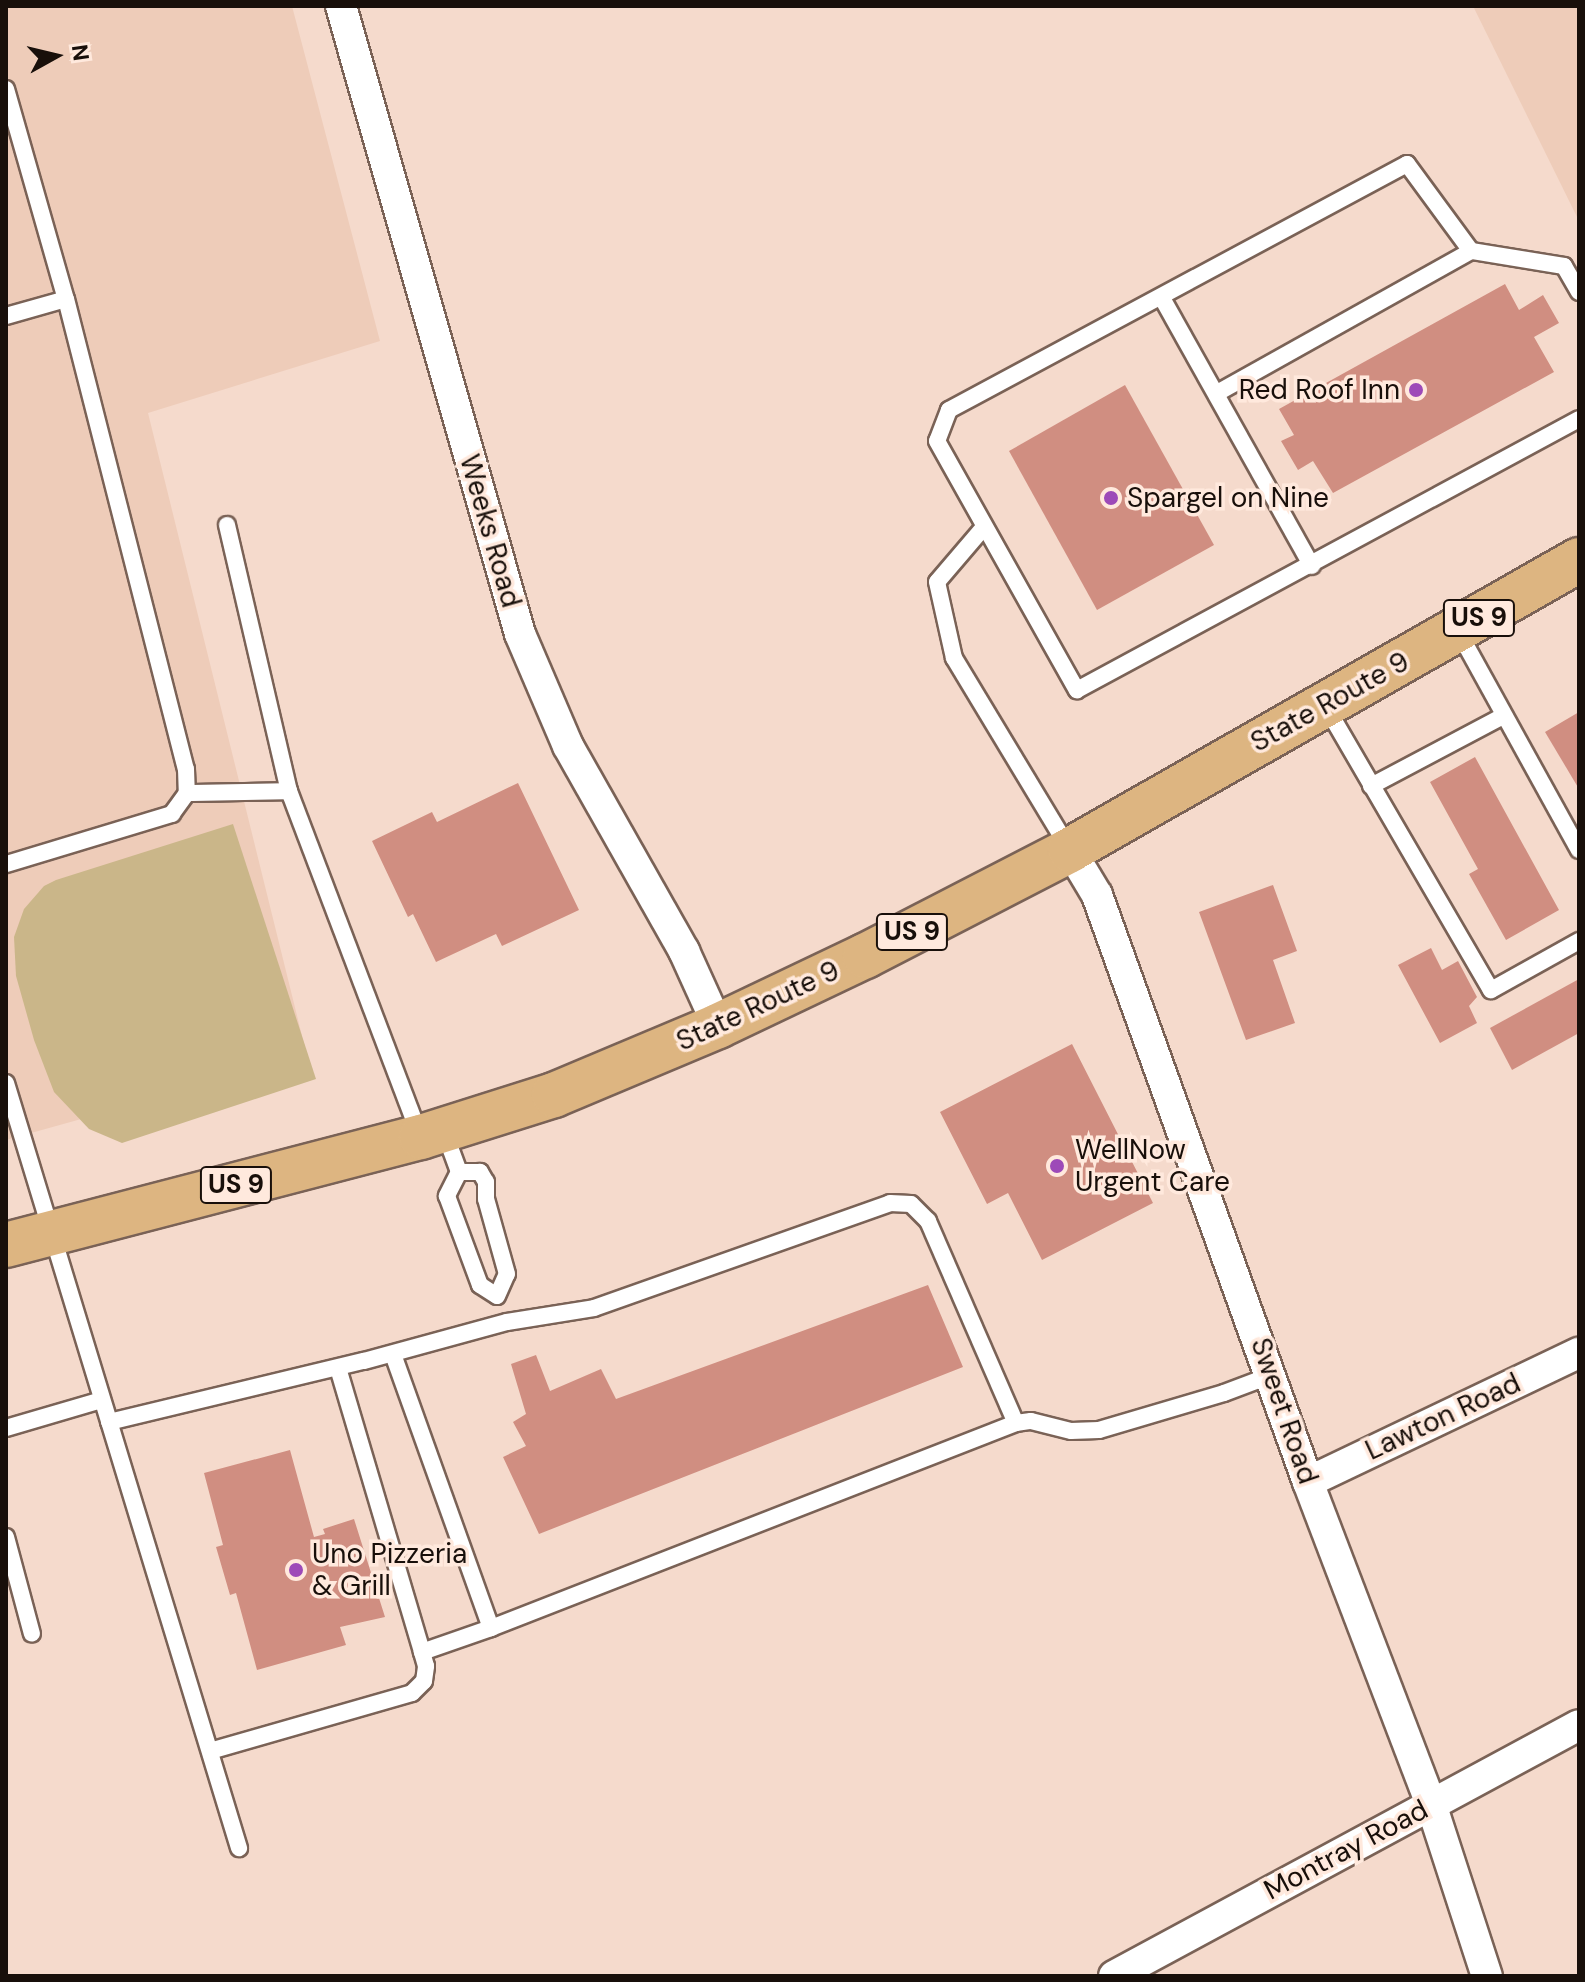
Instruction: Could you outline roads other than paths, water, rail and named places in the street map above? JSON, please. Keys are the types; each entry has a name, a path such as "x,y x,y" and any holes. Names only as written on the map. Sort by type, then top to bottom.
{"main road":[{"name":"State Route 9","path":"6,1245 432,1134 554,1095 718,1026 865,956 1070,850 1579,560"}],"street":[{"name":"Weeks Road","path":"341,6 520,634 568,746 684,951 718,1026"},
{"name":"Sweet Road","path":"1070,850 1097,895 1308,1482 1431,1804 1487,1976"},
{"name":"Lawton Road","path":"1308,1482 1579,1353"},
{"name":"Montray Road","path":"1114,1976 1579,1725"}],"lane":[{"path":"6,89 66,299 186,769 187,793 172,814 6,864"},
{"path":"1471,251 1407,164 949,410 937,441 1077,690 1312,566 1579,419"},
{"path":"1217,393 1471,251 1564,266 1579,292"},
{"path":"1162,298 1312,566"},
{"path":"6,316 66,299"},
{"path":"227,525 289,791 432,1134 459,1172"},
{"path":"984,527 937,582 954,658 1070,850"},
{"path":"1458,631 1579,850"},
{"path":"1324,704 1491,990 1579,941"},
{"path":"1371,786 1503,716"},
{"path":"187,793 289,791"},
{"path":"6,1083 239,1848"},
{"path":"459,1172 447,1196 480,1285 497,1296 507,1322"},
{"path":"459,1172 480,1172 486,1182 486,1199 507,1274 497,1296"},
{"path":"109,1422 338,1368 507,1322 594,1308 890,1203 911,1204 928,1221 1016,1423"},
{"path":"393,1354 491,1628"},
{"path":"210,1751 412,1693 424,1681 426,1666 338,1368"},
{"path":"422,1652 491,1628 1016,1423 1031,1421 1071,1431 1099,1430 1224,1393 1272,1375"},
{"path":"6,1428 102,1400"},
{"path":"6,1537 32,1634"}],"place":[{"name":"Red Roof Inn","path":"1416,390"},
{"name":"Spargel on Nine","path":"1111,498"},
{"name":"WellNow Urgent Care","path":"1057,1166"},
{"name":"Uno Pizzeria & Grill","path":"296,1570"}]}
